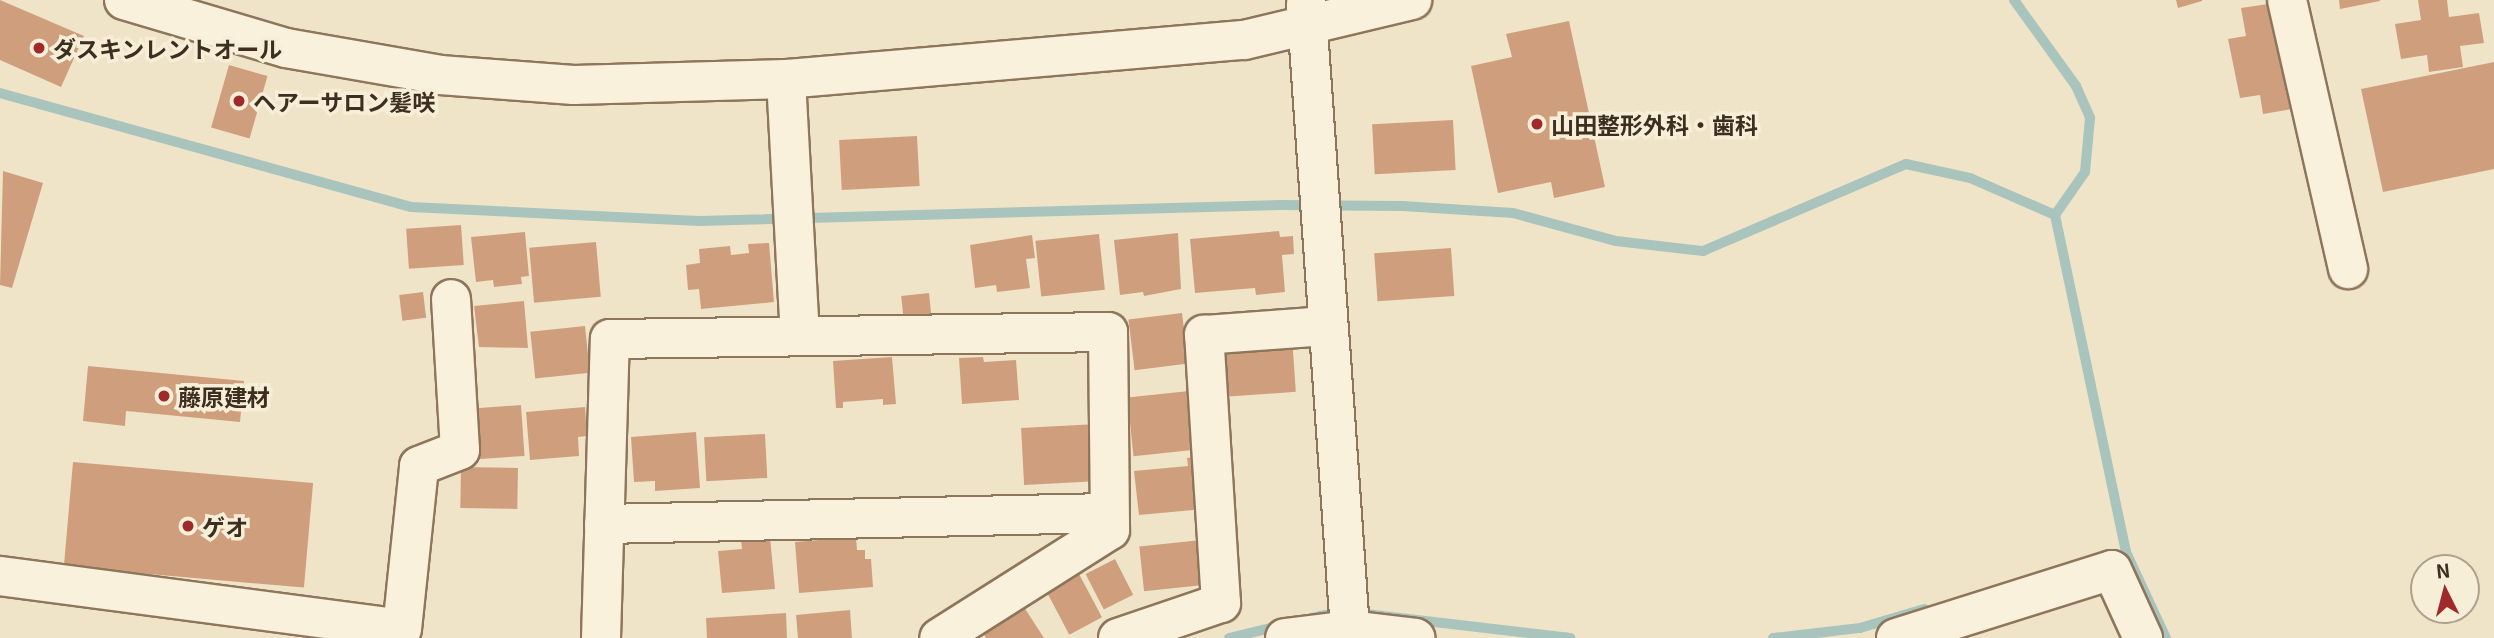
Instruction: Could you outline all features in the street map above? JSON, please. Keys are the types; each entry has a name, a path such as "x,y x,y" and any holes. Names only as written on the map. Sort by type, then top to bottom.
{"street":[{"path":"124,0 286,48 440,75 574,85 786,79 1244,40 1306,13 1412,0"},
{"path":"2287,0 2348,269"},
{"path":"1306,13 1349,614"},
{"path":"786,79 800,335"},
{"path":"0,576 401,633 419,466 460,450 451,299"},
{"path":"1118,638 1221,603 1204,335 1328,326"},
{"path":"601,638 610,339 1108,332 1110,530 939,638"},
{"path":"604,524 1109,513"},
{"path":"1896,638 2112,570 2143,638"},
{"path":"1285,638 1349,614 1416,638"}],"building":[{"name":"ダスキンレントオール","path":"0,0 84,36 61,87 0,60"},
{"path":"2176,0 2202,0 2202,1 2178,8"},
{"path":"2339,0 2380,0 2380,1 2340,9"},
{"path":"2418,0 2447,0 2449,17 2479,13 2484,43 2460,46 2463,67 2429,72 2427,55 2401,59 2395,24 2421,20"},
{"path":"2275,3 2298,108 2263,114 2260,95 2240,98 2228,39 2246,36 2241,8"},
{"name":"山田整形外科・歯科","path":"1569,21 1605,187 1554,198 1551,182 1498,193 1471,66 1512,57 1506,34"},
{"path":"2494,62 2494,169 2383,192 2361,89"},
{"name":"ヘアーサロン髪咲","path":"229,65 267,76 250,139 211,127"},
{"path":"1453,120 1456,170 1375,174 1372,124"},
{"path":"917,136 920,186 842,190 839,140"},
{"path":"3,171 43,183 12,288 0,285"},
{"path":"461,225 464,265 409,269 406,229"},
{"path":"1279,231 1280,237 1293,236 1294,254 1282,255 1285,292 1256,295 1255,288 1195,293 1190,239"},
{"path":"525,232 529,276 521,277 522,284 494,287 493,280 476,282 471,237"},
{"path":"1178,233 1181,289 1144,296 1143,292 1120,295 1114,240"},
{"path":"1099,234 1105,290 1041,296 1035,241"},
{"path":"1032,235 1035,258 1026,259 1030,288 997,292 996,285 975,288 970,245"},
{"path":"596,242 601,297 534,303 529,248"},
{"path":"769,243 774,302 701,309 699,289 688,290 686,265 700,263 699,249 730,246 731,255 749,253 748,244"},
{"path":"1451,248 1454,296 1378,301 1374,253"},
{"path":"423,292 426,318 402,321 399,295"},
{"path":"929,293 932,320 904,323 901,296"},
{"path":"524,301 528,348 479,347 474,306"},
{"path":"1182,313 1188,364 1135,370 1128,320"},
{"path":"585,326 590,373 535,378 530,332"},
{"path":"1292,337 1296,392 1214,398 1210,343"},
{"path":"892,357 896,404 883,405 883,399 843,402 843,408 836,408 833,361"},
{"path":"983,357 984,362 1016,360 1019,400 962,404 959,358"},
{"name":"藤原建材","path":"88,366 244,381 240,422 126,411 125,426 83,421"},
{"path":"1189,391 1195,450 1134,456 1127,397"},
{"path":"521,405 525,456 473,460 469,409"},
{"path":"585,407 587,436 578,437 579,456 530,460 526,412"},
{"path":"1097,424 1100,481 1024,485 1021,428"},
{"path":"696,432 700,488 655,491 655,481 634,482 631,437"},
{"path":"765,434 767,478 706,481 704,437"},
{"path":"1204,456 1204,509 1139,515 1134,471 1188,466 1187,458"},
{"name":"ゲオ","path":"73,462 313,483 304,588 64,567"},
{"path":"461,467 518,468 517,509 460,508"},
{"path":"770,537 775,589 722,593 718,551 742,549 741,540"},
{"path":"856,537 857,550 865,550 865,559 871,559 873,587 799,593 795,542"},
{"path":"1201,540 1206,585 1144,591 1139,546"},
{"path":"1115,559 1133,595 1104,610 1086,574"},
{"path":"1079,574 1102,617 1069,635 1046,591"},
{"path":"1022,604 1044,638 986,638 982,631"},
{"path":"850,610 852,638 798,638 796,615"},
{"path":"786,613 787,638 707,638 706,618"}],"waterway":[{"path":"2014,0 2076,86 2090,118 2085,172 2055,215 2126,552 2166,638"},
{"path":"0,93 411,207 699,221 1280,205 1402,206 1513,213 1616,241 1703,251 1906,164 1970,178 2055,215"},
{"path":"1773,638 1860,628 1924,609"},
{"path":"1366,614 1571,638"},
{"path":"1229,638 1325,615"}],"place":[{"name":"ダスキンレントオール","path":"39,48"},
{"name":"ヘアーサロン髪咲","path":"239,101"},
{"name":"山田整形外科・歯科","path":"1537,124"},
{"name":"藤原建材","path":"164,396"},
{"name":"ゲオ","path":"188,526"}]}
